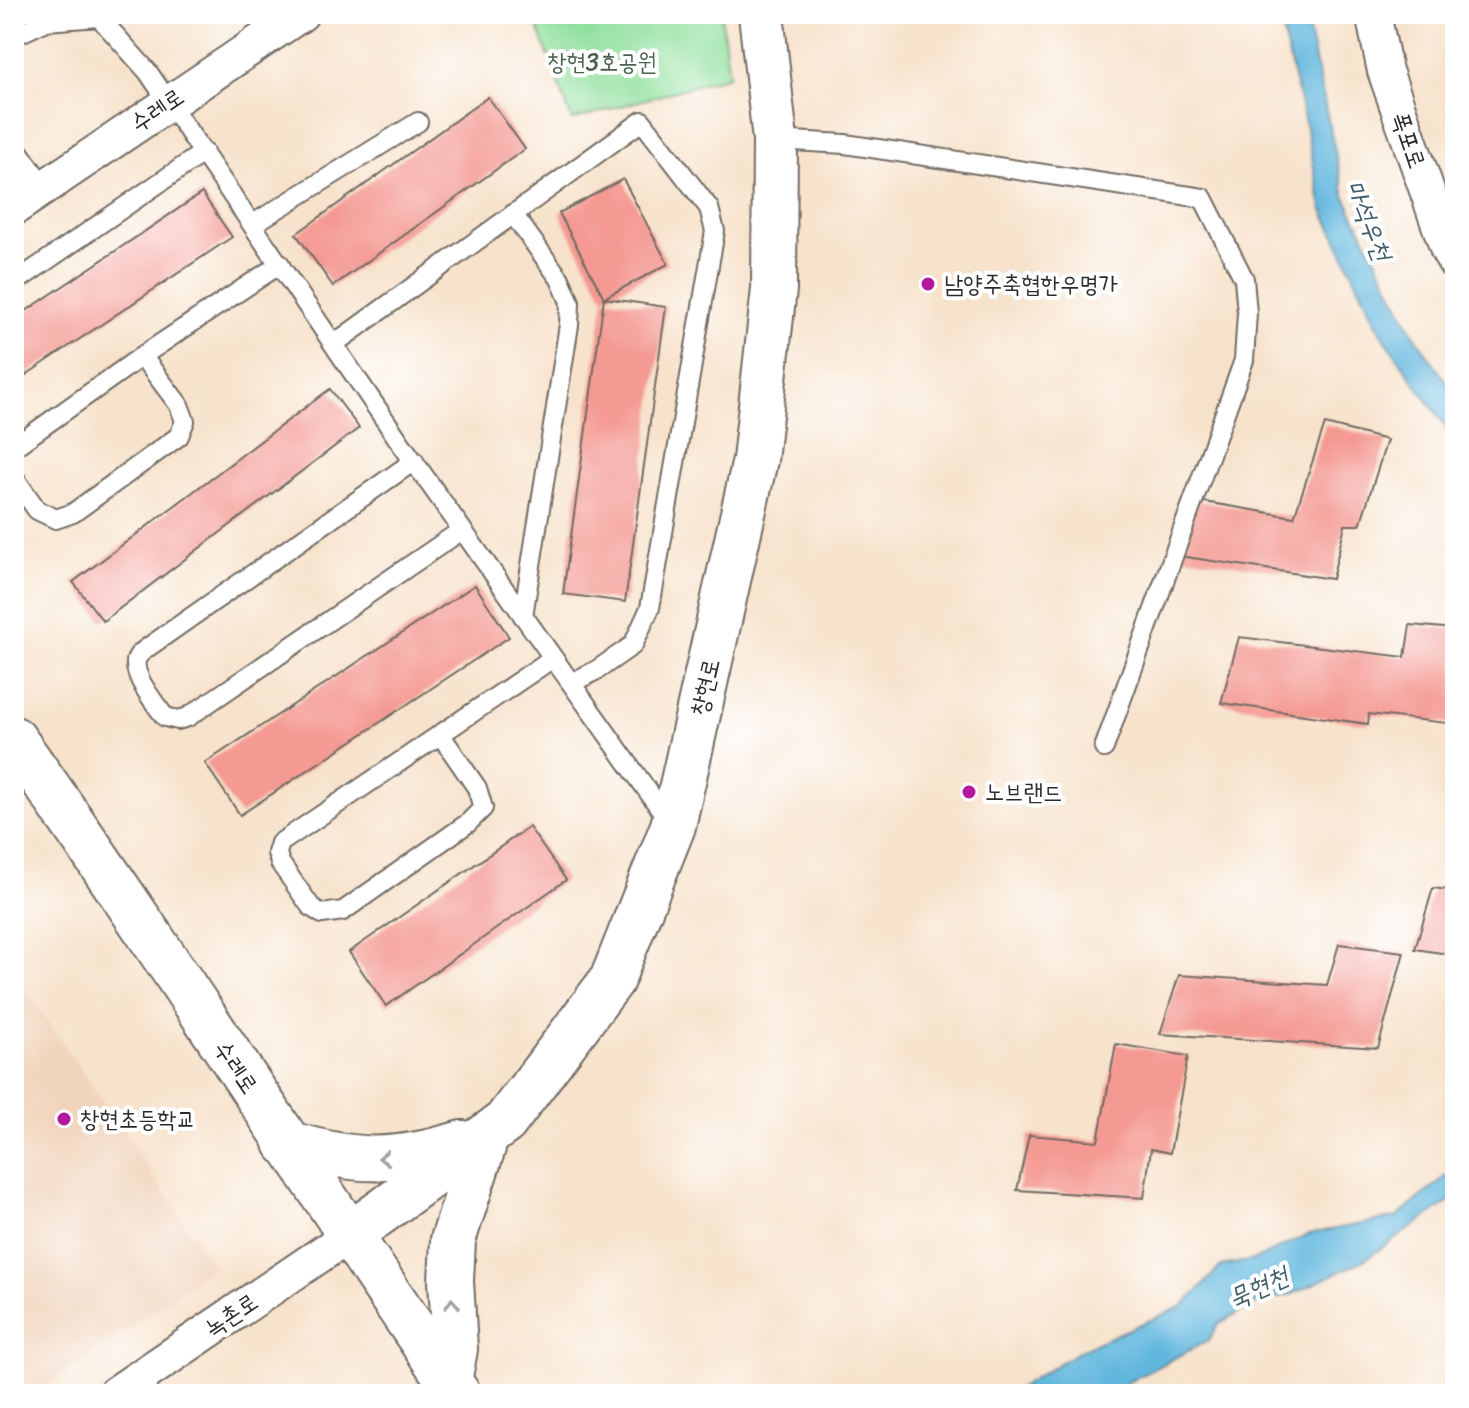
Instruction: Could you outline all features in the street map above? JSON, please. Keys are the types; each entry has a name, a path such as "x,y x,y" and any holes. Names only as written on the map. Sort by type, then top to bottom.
{"main road":[{"name":"창현로","path":"348,1236 505,1122 612,980 673,826 755,460 774,289 775,140 761,14"},
{"name":"수레로","path":"14,739 72,821 348,1236 454,1388"},
{"path":"286,1143 333,1156 401,1158 433,1152 487,1135"},
{"path":"454,1388 453,1240 487,1135"}],"street":[{"name":"수레로","path":"14,208 301,14"},
{"name":"폭포로","path":"1373,14 1385,71 1448,250 1455,262"},
{"name":"녹촌로","path":"115,1394 348,1236"}],"lane":[{"path":"14,36 46,21 99,17 148,72 462,530 673,826"},
{"path":"334,344 642,121 709,208 715,231 650,608 633,645 597,670 571,683"},
{"path":"253,224 418,122"},
{"path":"775,140 845,144 1203,198 1244,279 1247,313 1244,360 1104,748"},
{"path":"14,145 44,187"},
{"path":"14,283 204,152"},
{"path":"513,214 560,279 570,302 569,325 523,616"},
{"path":"14,447 142,356 280,264"},
{"path":"14,477 37,510 56,519 73,513 179,436 185,421 179,405 142,356"},
{"path":"414,461 137,658 136,670 165,717 178,720 188,717 462,530"},
{"path":"440,734 477,788 483,808 468,823 343,911 322,914 311,907 280,863 277,853 280,843 440,734 553,658"}],"shaded area":[{"name":"창현초등학교","path":"14,971 215,1267 36,1394 14,1394"}],"green space":[{"name":"창현3호공원","path":"533,14 721,14 729,76 572,120"}],"water":[{"path":"1278,14 1305,14 1345,197 1412,331 1455,395 1455,440 1382,335 1322,208"},
{"name":"묵현천","path":"1455,1169 1455,1198 1364,1260 1295,1293 1255,1304 1218,1324 1209,1340 1105,1394 1008,1394 1085,1348 1183,1306 1221,1266 1254,1260 1309,1234 1397,1217"}],"building":[{"path":"488,97 525,149 333,286 296,234"},
{"path":"623,179 668,264 604,298 559,213"},
{"path":"202,193 232,237 14,383 14,319"},
{"path":"604,298 666,307 625,602 563,594"},
{"path":"330,389 359,428 103,621 73,582"},
{"path":"1325,424 1387,440 1360,525 1345,525 1332,579 1179,556 1198,501 1294,517"},
{"path":"475,585 509,637 240,815 205,763"},
{"path":"1410,625 1455,629 1455,724 1369,714 1368,724 1221,703 1239,637 1405,657"},
{"path":"529,827 566,880 386,1006 349,952"},
{"path":"1433,888 1455,891 1455,955 1415,949"},
{"path":"1339,944 1404,952 1378,1048 1160,1034 1179,975 1327,985"},
{"path":"1116,1044 1188,1056 1170,1153 1151,1149 1144,1198 1017,1190 1029,1135 1098,1141"}],"place":[{"name":"남양주축협한우명가","path":"928,284"},
{"name":"노브랜드","path":"969,792"},
{"name":"창현초등학교","path":"64,1119"}],"water label":[{"name":"마석우천","path":"1369,220"}]}
